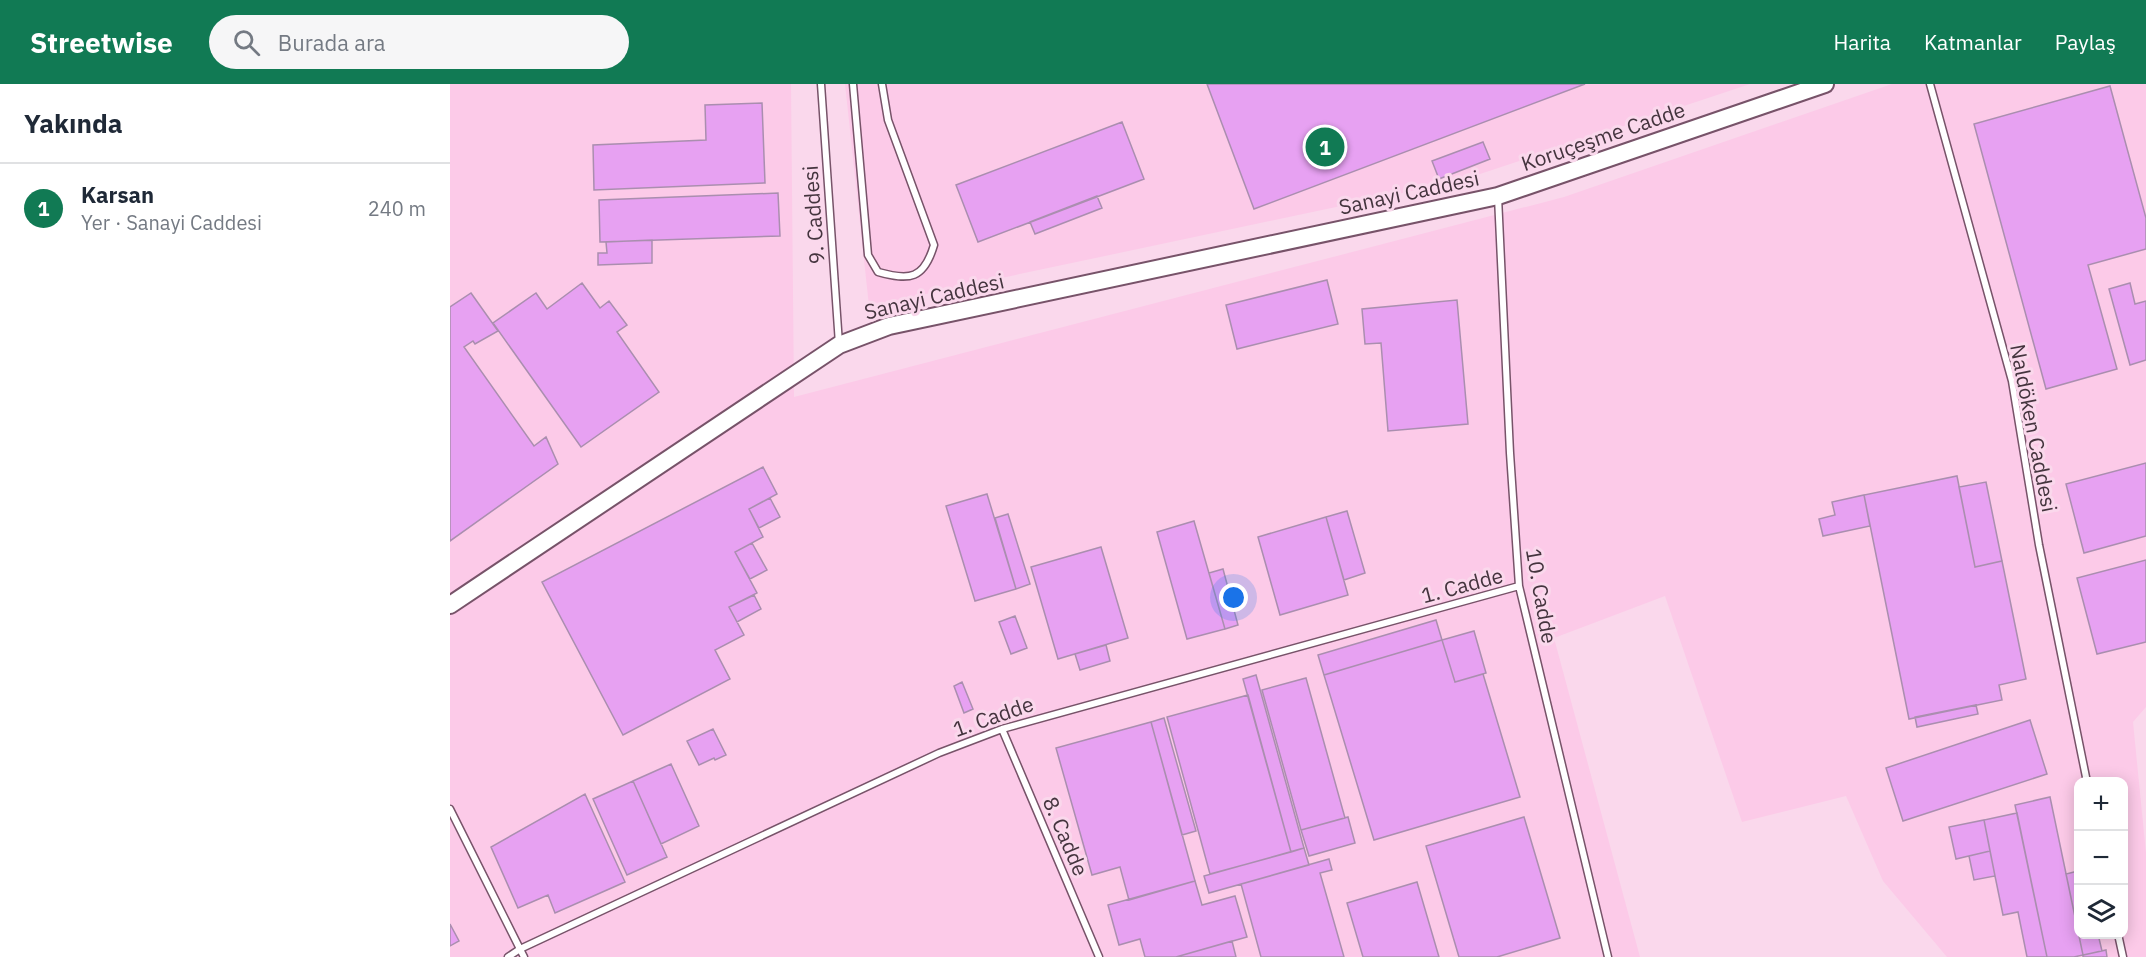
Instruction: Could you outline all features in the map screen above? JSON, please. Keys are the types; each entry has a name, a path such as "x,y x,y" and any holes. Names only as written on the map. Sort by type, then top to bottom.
{"street":[{"name":"Koruçeşme Cadde","path":"1498,196 1826,84"},
{"name":"Sanayi Caddesi","path":"450,605 839,345 889,327 1498,196"}],"lane":[{"name":"9. Caddesi","path":"821,84 839,345"},
{"path":"853,84 868,255 878,272 898,278 916,275 929,261 934,245 888,120 882,84"},
{"name":"Naldöken Caddesi","path":"1930,84 2012,381 2039,544 2086,777"},
{"name":"10. Cadde","path":"1498,196 1510,453 1519,586 1608,957"},
{"name":"1. Cadde","path":"508,957 520,949 939,753 1002,729 1519,586"},
{"name":"8. Cadde","path":"1002,729 1099,957"},
{"path":"450,808 524,957"},
{"path":"2119,939 2123,957"}],"shaded area":[{"path":"450,84 791,84 794,397 1564,197 1892,84 2146,84 2146,707 2133,722 2146,853 2146,957 1947,957 1883,881 1846,796 1742,822 1665,596 1554,638 1640,957 450,957"},
{"path":"845,84 1750,84 1459,181 869,306"}],"building":[{"path":"1207,84 1585,84 1254,209"},
{"path":"2110,86 2146,218 2146,249 2088,265 2117,369 2046,389 1974,124"},
{"path":"762,103 765,183 594,190 593,145 706,140 705,105"},
{"path":"1122,122 1144,179 978,242 956,185"},
{"path":"1483,142 1490,159 1439,179 1432,161"},
{"path":"778,193 780,236 600,242 599,200"},
{"path":"1097,196 1102,208 1035,234 1030,222"},
{"path":"652,240 652,263 598,265 598,253 607,253 606,242"},
{"path":"1327,280 1338,324 1237,349 1226,305"},
{"path":"582,283 600,308 609,301 627,325 617,332 659,392 581,447 493,323 536,293 547,309"},
{"path":"2130,283 2135,304 2146,301 2146,360 2130,365 2109,289"},
{"path":"471,293 498,331 475,344 473,341 464,347 534,446 546,437 558,464 450,541 450,307"},
{"path":"1457,300 1468,424 1388,431 1381,343 1365,344 1362,309"},
{"path":"2146,463 2146,536 2084,553 2066,484"},
{"path":"763,467 777,494 749,509 763,537 735,552 757,593 729,607 744,635 715,650 730,679 623,735 542,582"},
{"path":"1957,476 1975,567 2002,561 2026,679 1999,685 2002,700 1909,719 1864,495"},
{"path":"1986,482 2002,561 1975,567 1959,487"},
{"path":"987,494 1016,589 975,601 946,506"},
{"path":"1864,495 1870,526 1823,536 1819,519 1835,515 1832,502"},
{"path":"770,498 780,517 759,528 749,509"},
{"path":"1347,511 1365,573 1344,580 1326,517"},
{"path":"1008,514 1030,584 1016,589 995,518"},
{"path":"1326,517 1348,595 1280,615 1258,537"},
{"path":"1194,521 1225,629 1187,639 1157,532"},
{"path":"752,543 767,570 750,579 735,552"},
{"path":"1101,547 1128,638 1058,659 1031,567"},
{"path":"2146,560 2146,642 2097,654 2077,578"},
{"path":"1223,569 1238,625 1225,629 1209,573"},
{"path":"754,595 761,609 737,622 729,607"},
{"path":"1015,616 1027,648 1011,654 999,622"},
{"path":"1436,620 1442,640 1324,675 1318,655"},
{"path":"1474,631 1486,673 1455,682 1442,640"},
{"path":"1442,640 1455,682 1483,674 1520,797 1374,840 1324,675"},
{"path":"1106,645 1110,661 1080,670 1075,654"},
{"path":"1256,675 1304,848 1291,852 1243,679"},
{"path":"1306,678 1345,818 1301,830 1262,690"},
{"path":"962,682 973,709 964,713 954,686"},
{"path":"1248,695 1291,852 1210,874 1167,717"},
{"path":"1976,705 1978,714 1917,727 1915,717"},
{"path":"1164,718 1196,831 1182,835 1151,722"},
{"path":"2030,720 2047,774 1903,821 1886,768"},
{"path":"1151,722 1195,881 1129,900 1120,867 1092,875 1056,748"},
{"path":"713,729 726,755 699,765 687,741"},
{"path":"671,764 699,826 661,844 633,781"},
{"path":"633,781 667,857 627,875 593,799"},
{"path":"585,794 625,882 555,913 548,895 518,908 491,847"},
{"path":"2050,797 2074,912 2074,939 2080,939 2083,955 2047,957 2015,805"},
{"path":"2017,813 2047,957 2027,957 2018,912 2003,915 1984,820"},
{"path":"1348,817 1355,843 1309,856 1301,830"},
{"path":"1524,817 1560,938 1497,957 1459,957 1426,846"},
{"path":"1984,820 1990,851 1956,859 1949,827"},
{"path":"1304,848 1309,865 1209,893 1204,876"},
{"path":"1990,851 1995,876 1974,880 1969,856"},
{"path":"1329,859 1332,870 1320,873 1344,957 1261,957 1241,884"},
{"path":"2074,872 2074,912 2066,874"},
{"path":"1195,881 1202,905 1235,896 1247,937 1176,957 1145,957 1140,939 1119,945 1108,905"},
{"path":"1417,882 1439,957 1363,957 1347,903"},
{"path":"450,924 459,941 450,946"},
{"path":"2080,939 2099,939 2102,951 2083,955"},
{"path":"1232,941 1236,957 1176,957"},
{"path":"2106,950 2107,957 2083,957 2083,955"}],"place":[{"name":"Karsan","path":"1325,147"}]}
